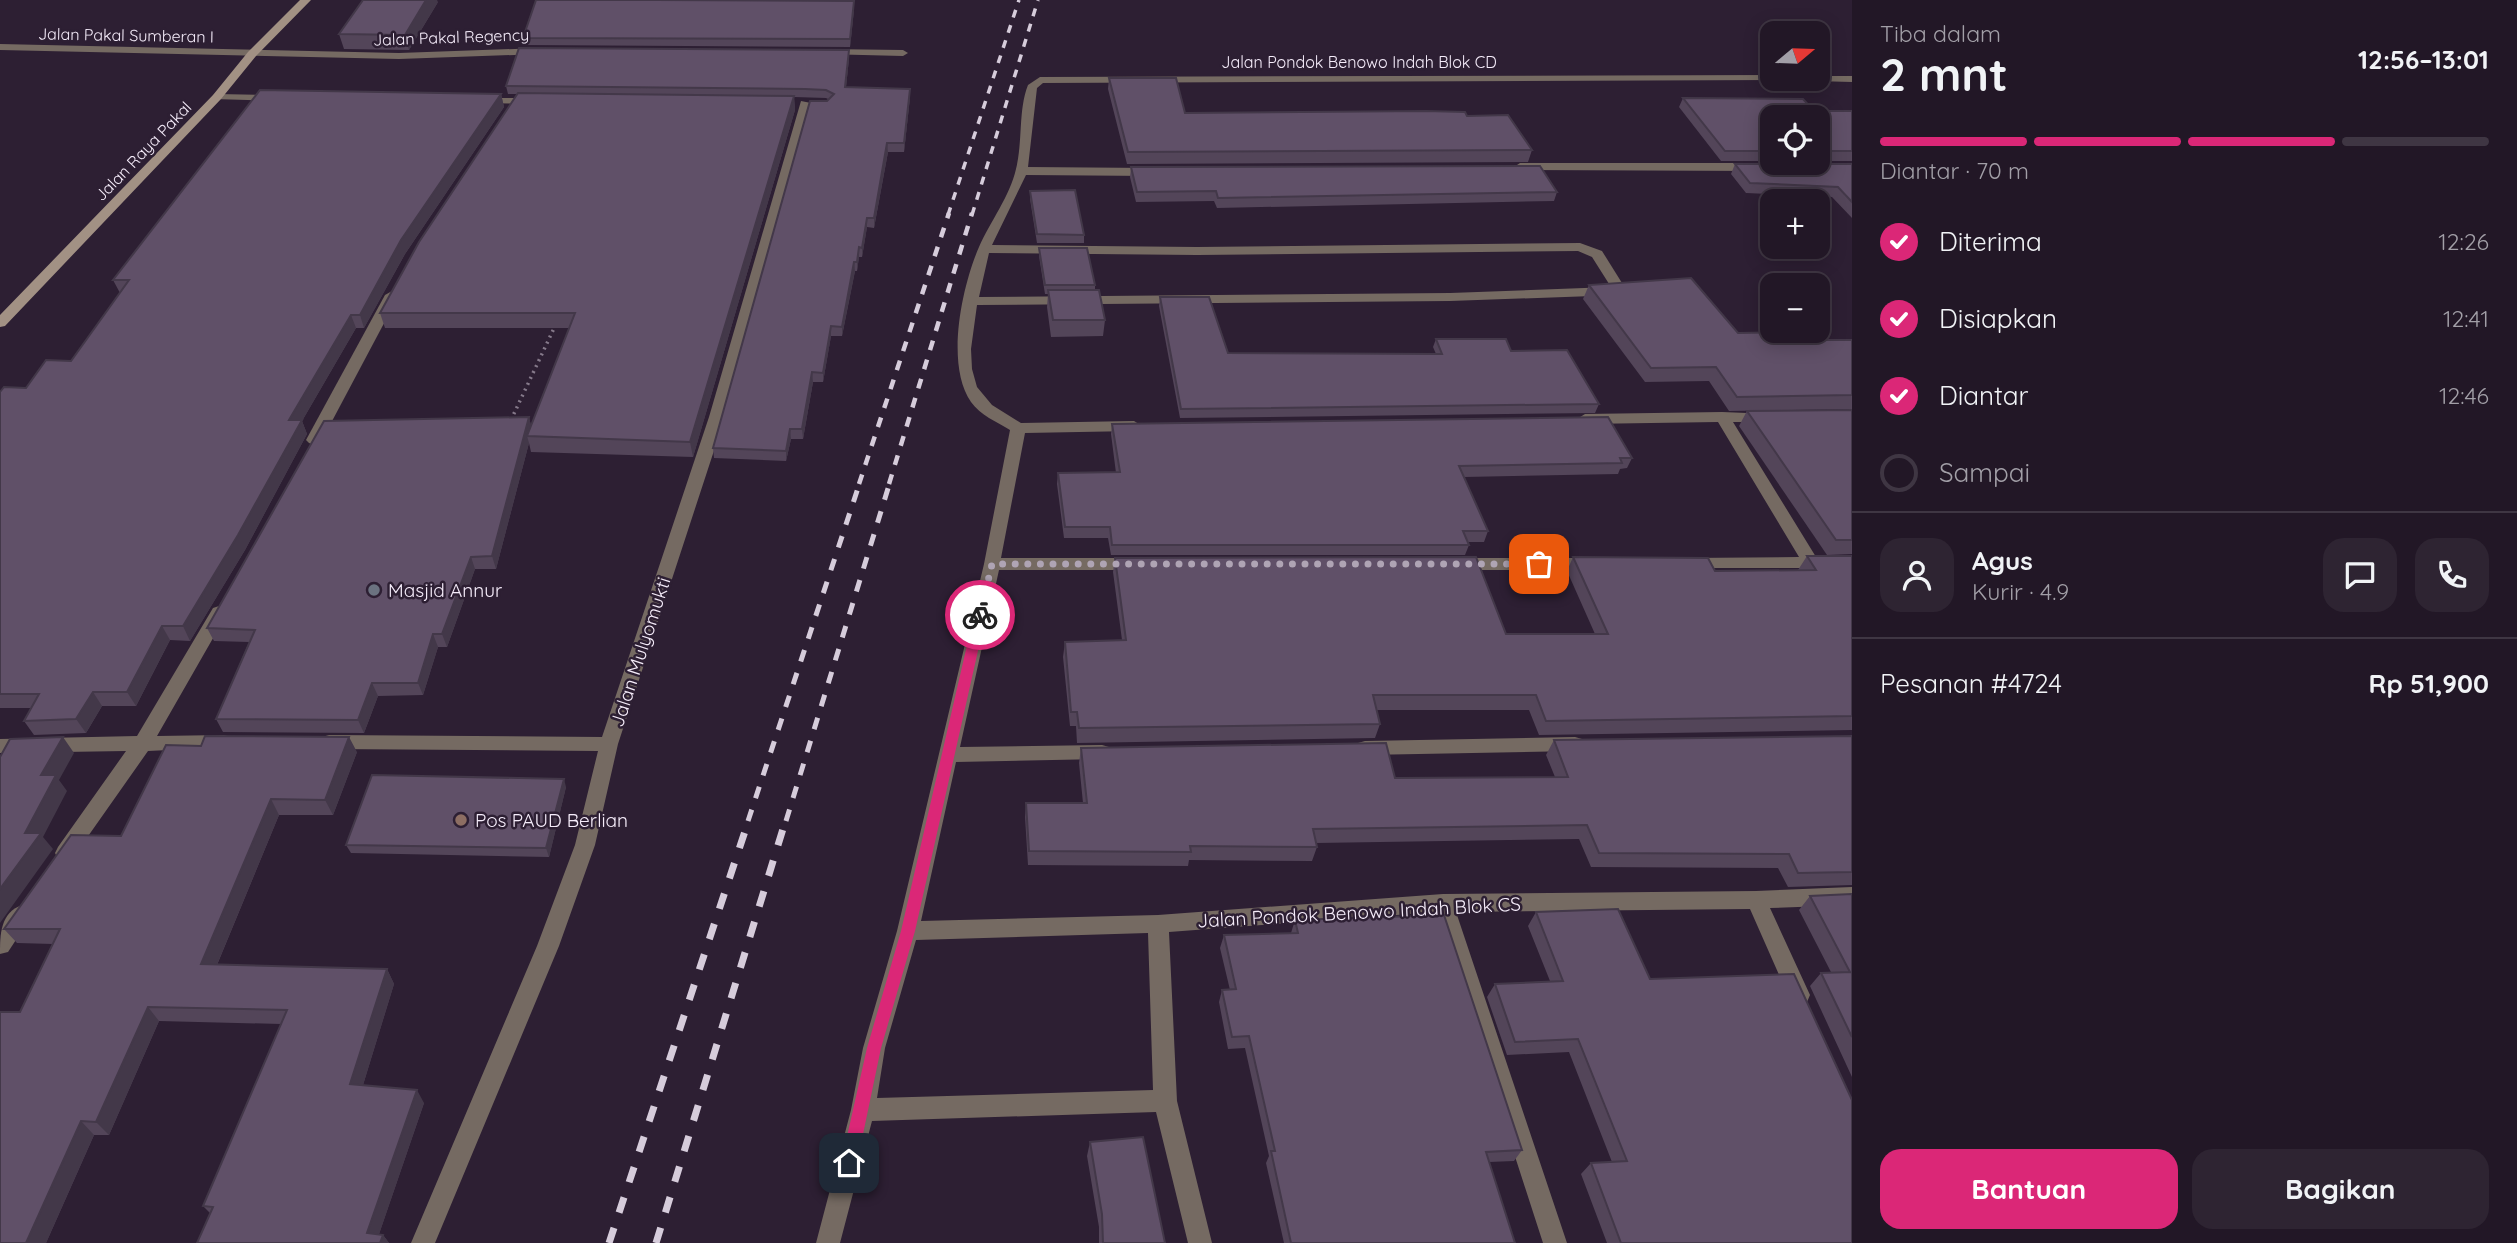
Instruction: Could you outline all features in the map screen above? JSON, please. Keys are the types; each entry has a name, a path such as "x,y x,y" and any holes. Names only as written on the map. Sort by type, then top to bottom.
{"main road":[{"name":"Jalan Raya Pakal","path":"0,323 217,97 252,54 306,0"}],"street":[{"name":"Jalan Pakal Sumberan I","path":"0,47 252,54"},
{"name":"Jalan Pakal Regency","path":"252,54 398,56 561,51"},
{"path":"808,52 903,53"},
{"name":"Jalan Pondok Benowo Indah Blok CD","path":"1018,428 979,402 965,377 965,344 971,301 984,249 1022,171 1032,87 1041,80 1760,78"},
{"path":"1830,79 1852,79"},
{"path":"217,97 282,98"},
{"path":"461,100 542,101"},
{"path":"502,123 516,101"},
{"name":"Jalan Mulyomukti","path":"423,1243 548,946 580,858 609,744 717,416 804,103"},
{"path":"1511,167 1760,167"},
{"path":"1022,171 1169,171"},
{"path":"971,301 1450,297 1620,291 1597,254 1580,247 1196,251 984,249"},
{"path":"308,452 400,280"},
{"path":"1722,417 1812,564"},
{"path":"1570,420 1787,417"},
{"path":"828,1243 863,1110 874,1048 908,931 992,564 1018,428 1156,426"},
{"path":"1673,564 1852,562"},
{"path":"992,564 1158,564"},
{"path":"1437,564 1604,564"},
{"path":"56,866 144,741 227,598"},
{"path":"0,746 144,741 240,742"},
{"path":"308,742 609,744"},
{"path":"1352,748 1588,744"},
{"path":"948,755 1115,752"},
{"name":"Jalan Pondok Benowo Indah Blok CS","path":"908,931 1158,924 1443,903 1756,900 1852,896"},
{"path":"0,946 32,900"},
{"path":"1756,900 1807,1010"},
{"path":"1443,903 1555,1243"},
{"path":"1158,924 1165,1101 1200,1243"},
{"path":"863,1110 1165,1101"}],"path":[{"path":"507,427 558,320"}],"building":[{"path":"363,0 426,0 405,35 339,34"},
{"path":"536,0 854,1 850,39 523,38"},
{"path":"519,48 849,50 845,87 910,89 904,143 887,143 874,218 867,218 862,248 859,247 857,262 854,262 842,327 831,326 823,373 812,372 802,429 790,429 786,451 713,448 810,101 827,101 834,94 826,90 805,89 506,86"},
{"path":"1109,78 1176,78 1185,113 1426,111 1465,112 1467,116 1508,115 1532,150 1128,152"},
{"path":"260,90 501,94 401,240 360,315 351,315 289,420 302,420 238,535 183,626 162,626 127,692 93,692 76,719 24,721 39,694 0,694 0,392 4,387 26,388 46,360 71,361 129,280 113,280"},
{"path":"518,93 794,96 690,442 527,436 575,313 380,313 419,242"},
{"path":"1683,98 1803,99 1808,105 1760,105 1760,151 1725,151"},
{"path":"1830,111 1852,111 1852,151 1830,151"},
{"path":"1735,164 1760,164 1760,175 1830,175 1830,164 1852,164 1852,202 1838,187 1750,183"},
{"path":"1540,166 1557,192 1218,198 1216,191 1137,192 1131,167"},
{"path":"1075,190 1084,235 1037,234 1030,191"},
{"path":"1039,248 1087,248 1095,285 1045,285"},
{"path":"1691,278 1738,333 1760,333 1760,343 1830,343 1830,340 1852,340 1852,395 1737,397 1716,367 1651,368 1589,285"},
{"path":"1048,290 1099,290 1105,320 1053,320"},
{"path":"1160,297 1209,297 1228,353 1442,354 1436,339 1506,339 1511,351 1567,350 1599,404 1181,409"},
{"path":"1852,410 1852,540 1836,540 1747,411"},
{"path":"529,417 492,556 471,557 442,634 433,634 418,683 372,683 358,720 216,719 255,630 207,628 324,421"},
{"path":"1608,417 1632,458 1620,458 1622,463 1459,466 1488,531 1463,531 1469,545 1112,545 1110,527 1065,527 1058,473 1120,472 1112,424"},
{"path":"1807,556 1852,556 1852,716 1546,721 1536,695 1373,695 1380,724 1079,728 1077,712 1071,712 1065,642 1126,640 1115,558 1476,557 1506,634 1608,634 1573,557 1708,558 1715,571 1816,570"},
{"path":"205,736 349,737 325,800 271,799 201,964 387,969 350,1084 417,1090 367,1233 383,1235 380,1243 197,1243 213,1207 203,1206 287,1010 148,1007 96,1122 81,1121 26,1243 0,1243 0,1012 20,1012 60,929 4,929 71,835 121,836 166,745 201,746"},
{"path":"1852,736 1852,872 1798,873 1789,854 1599,853 1587,825 1313,829 1317,847 1190,846 1191,852 1029,851 1026,803 1087,803 1081,748 1386,743 1395,778 1568,777 1554,740"},
{"path":"63,737 41,775 56,775 25,833 41,833 0,889 0,757 10,739"},
{"name":"Pos PAUD Berlian","path":"372,775 564,779 546,848 346,845"},
{"path":"1852,894 1852,1037 1821,973 1850,972 1810,896"},
{"path":"1618,909 1650,979 1794,974 1852,1100 1852,1243 1621,1243 1591,1163 1627,1161 1578,1039 1515,1042 1495,984 1563,981 1536,912"},
{"path":"1444,915 1522,1150 1486,1152 1515,1243 1291,1243 1271,1151 1275,1151 1249,1036 1232,1037 1222,990 1236,989 1224,935 1298,933 1295,920"},
{"path":"1143,1137 1165,1243 1103,1243 1102,1214 1090,1142"}],"railway":[{"path":"948,215 1019,0"},
{"path":"972,215 1038,0"},
{"path":"859,484 949,213"},
{"path":"889,484 972,213"},
{"path":"748,821 860,482"},
{"path":"786,821 890,482"},
{"path":"609,1243 749,819"},
{"path":"656,1243 786,819"}],"way so far":[{"path":"980,615 992,564 1539,564"}],"place":[{"name":"Masjid Annur","path":"374,590"},
{"name":"Pos PAUD Berlian","path":"461,820"}],"route":[{"path":"849,1163 863,1110 874,1048 908,931 980,615"}]}
